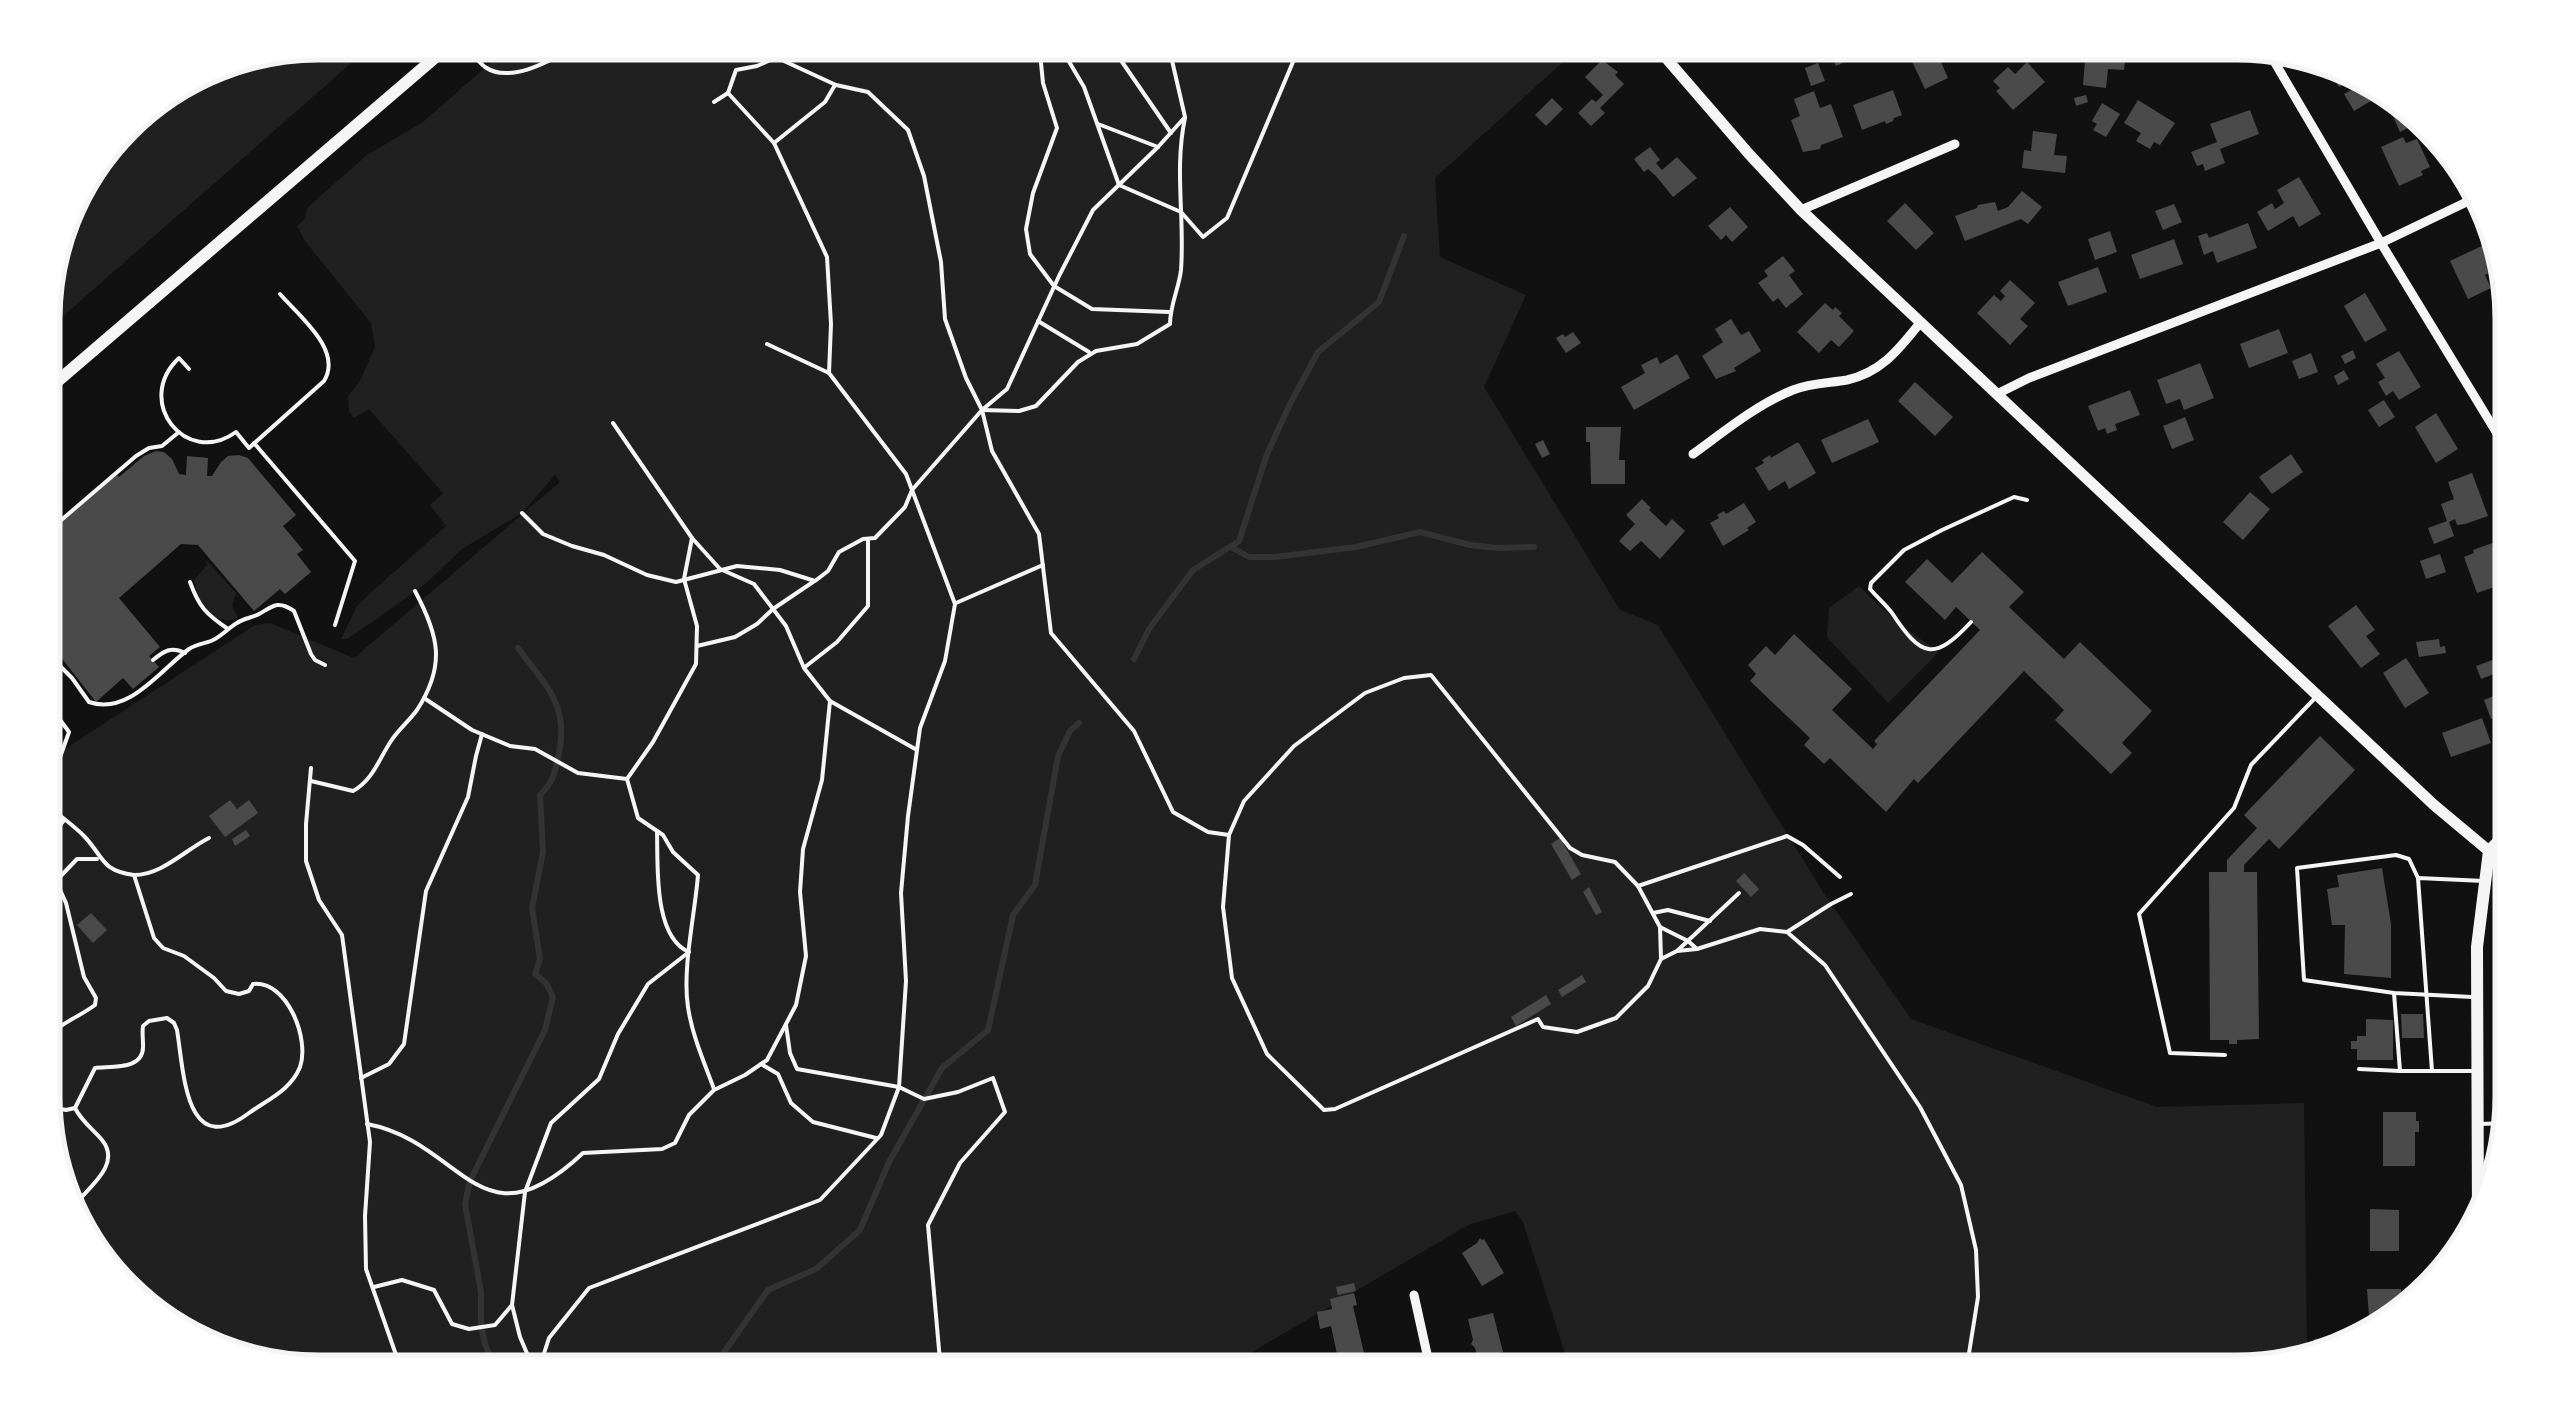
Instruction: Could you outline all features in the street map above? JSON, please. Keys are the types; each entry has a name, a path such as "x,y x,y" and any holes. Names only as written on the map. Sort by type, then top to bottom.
{"main road":[{"path":"60,379 430,61"},
{"path":"2478,1188 2477,947 2489,851 2494,846"}],"street":[{"path":"1669,60 1802,210 2434,805 2489,851"},
{"path":"2275,63 2494,429"},
{"path":"1802,210 1955,144"},
{"path":"1997,394 2029,378 2380,243 2467,202"},
{"path":"1693,454 1776,398 1798,388 1848,380 1879,368 1920,323"},
{"path":"1414,1295 1426,1354"}],"lane":[{"path":"480,61 487,68 509,72 547,61"},
{"path":"2225,1055 2170,1053 2139,914 2234,808 2251,765 2318,695"},
{"path":"2432,1071 2426,994 2418,878 2409,859 2396,855 2298,868 2304,980 2394,993 2426,994 2477,997"},
{"path":"2418,878 2484,881"},
{"path":"2394,993 2400,1071"},
{"path":"2358,1069 2477,1071"},
{"path":"2477,1124 2493,1124"}],"path":[{"path":"1069,61 1084,86 1119,185 1181,212 1202,237 1227,218 1293,60"},
{"path":"714,102 728,93 736,70 769,61"},
{"path":"786,61 836,85 868,92 908,130 924,176 941,262 945,319 982,410 992,451 1039,534 1051,634 1134,731 1173,812 1208,832 1229,835"},
{"path":"1041,61 1056,128 1033,192 1026,229 1030,254 1054,286 1092,308 1170,312"},
{"path":"1119,61 1171,132"},
{"path":"982,410 1020,411 1036,406 1078,362 1091,354 1138,344 1170,324 1181,272 1178,147 1185,117 1172,61"},
{"path":"774,143 825,102 836,85"},
{"path":"728,93 774,143 826,257 831,324 828,373"},
{"path":"697,646 735,637 757,624 828,571 838,552 875,538 905,507 912,490 982,410 1007,388 1093,210 1185,117"},
{"path":"1097,124 1158,147"},
{"path":"188,369 179,358 170,366 161,388 163,411 179,432 204,442 228,438 236,432 249,448 324,381 329,371 326,348 280,294"},
{"path":"1038,321 1091,354"},
{"path":"543,1355 549,1338 589,1288 820,1200 878,1138 899,1087 906,981 900,894 916,750 945,660 954,604 906,474 828,373 767,344"},
{"path":"612,423 692,538 720,568 754,584 786,626 804,668 830,701 916,750"},
{"path":"60,521 136,456 168,442 179,432"},
{"path":"254,443 355,561 335,625"},
{"path":"1972,622 1952,642 1926,650 1908,638 1870,589 1871,583 1904,550 1930,536 2014,497 2027,500"},
{"path":"522,514 544,534 676,582 737,566 780,570 814,581"},
{"path":"627,780 696,664 697,626 684,580 692,538"},
{"path":"804,668 837,642 868,606 868,538"},
{"path":"954,604 1043,564"},
{"path":"190,582 207,614 228,629"},
{"path":"310,780 354,791 364,785 432,684 436,656 432,623 415,591"},
{"path":"60,666 83,696 97,705 114,703 134,694 200,643 278,604 294,611 314,660 325,665"},
{"path":"153,660 172,648 185,653"},
{"path":"1431,675 1570,848 1615,862 1638,886 1660,927 1661,959 1648,986 1616,1018 1577,1032 1543,1027 1538,1019 1335,1109 1324,1110 1267,1054 1232,978 1223,907 1229,835 1244,802 1294,746 1365,693 1404,678 1431,675"},
{"path":"424,698 482,734 510,746 535,749 578,772 627,780"},
{"path":"367,1124 416,1142 476,1186 506,1195 524,1192 559,1175 582,1152 662,1150 675,1143 690,1115 714,1090 768,1060 796,1005 806,956 800,892 803,849 822,780 830,701"},
{"path":"60,720 68,732 60,757"},
{"path":"361,1078 389,1064 404,1044 426,891 468,797 482,734"},
{"path":"311,768 306,862 318,900 342,935 370,1142 366,1268 396,1355"},
{"path":"627,780 638,818 663,835 673,852 698,875 687,1004 714,1090"},
{"path":"60,817 84,837 106,867 120,873 147,875 209,838"},
{"path":"60,826 64,820"},
{"path":"657,831 663,919 680,948 689,952"},
{"path":"1638,886 1788,836 1840,876"},
{"path":"60,877 77,860 100,859"},
{"path":"75,1108 95,1068 111,1069 140,1058 144,1048 143,1026 160,1018 174,1023 188,1102 207,1125 232,1126 280,1093 299,1070 300,1039 282,995 257,982 239,994 226,991 184,956 163,948 154,938 134,874"},
{"path":"60,890 84,976 96,998 86,1012 60,1026"},
{"path":"1677,952 1739,893"},
{"path":"1787,932 1852,894"},
{"path":"1653,913 1668,910 1710,921"},
{"path":"1660,927 1697,949"},
{"path":"1661,959 1760,929 1787,932 1825,965 1920,1107 1961,1184 1976,1250 1978,1297 1969,1354"},
{"path":"528,1355 512,1305 524,1192 551,1123 598,1079 618,1034 648,984 689,952"},
{"path":"786,1024 790,1053 797,1069 899,1087 924,1100 993,1078 1005,1112 960,1163 928,1225 939,1355"},
{"path":"761,1064 778,1074 791,1102 813,1122 878,1138"},
{"path":"61,1109 75,1108"},
{"path":"75,1108 101,1139 109,1160 81,1197"},
{"path":"373,1287 402,1280 434,1290 452,1324 470,1328 495,1325 512,1305"}],"shaded area":[{"path":"1565,60 1435,178 1440,257 1526,295 1484,387 1620,610 1658,625 1823,892 1911,1019 2157,1107 2304,1103 2307,1344 2253,1354 1565,1354 1523,1222 1515,1211 1468,1225 1248,1355 319,1355 252,1346 189,1320 148,1291 124,1267 95,1226 69,1163 60,1096 60,752 255,625 270,623 354,658 560,482 555,475 522,513 462,549 423,586 355,634 341,639 357,606 446,526 430,505 443,493 369,409 354,418 349,411 348,396 360,381 375,347 371,323 297,226 305,219 307,208 367,155 423,122 493,61"},
{"path":"302,61 354,61 60,319 62,285 80,220 104,175 148,124 189,95 252,69"},
{"path":"206,560 236,593 232,606 238,618 214,616 199,597 194,580 207,565"},
{"path":"1859,586 1938,653 1888,703 1827,637 1829,608"}],"building":[{"path":"1602,60 1618,72 1615,75 1624,84 1600,108 1605,113 1591,126 1578,113 1592,99 1596,102 1603,95 1585,77"},
{"path":"1911,60 1940,60 1948,78 1925,89"},
{"path":"2085,60 2125,60 2124,70 2108,69 2106,88 2083,85"},
{"path":"2027,62 2045,82 2013,110 1996,91 2000,88 1993,81 2008,67 2015,74"},
{"path":"1818,63 1825,81 1811,86 1805,68"},
{"path":"2353,89 2373,100 2354,111 2344,94"},
{"path":"1893,90 1902,115 1862,130 1853,105"},
{"path":"1814,91 1820,108 1831,104 1843,137 1821,145 1820,149 1803,152 1791,120 1800,116 1794,99"},
{"path":"2086,95 2088,102 2076,106 2074,98"},
{"path":"1552,98 1563,109 1546,126 1535,115"},
{"path":"2138,100 2175,123 2160,145 2154,142 2150,149 2136,141 2141,133 2124,123"},
{"path":"2102,103 2120,114 2106,137 2093,130 2097,124 2092,121"},
{"path":"2250,110 2259,134 2220,149 2225,163 2205,171 2203,164 2197,166 2191,152 2217,142 2210,124"},
{"path":"2394,114 2409,127 2400,132"},
{"path":"2033,131 2057,134 2054,155 2067,156 2065,173 2022,168 2024,150 2031,151"},
{"path":"2403,137 2406,143 2417,139 2430,167 2421,171 2423,175 2399,186 2381,147"},
{"path":"1650,147 1662,170 1677,157 1697,178 1673,197 1656,176 1648,169 1644,172 1634,159"},
{"path":"2299,177 2321,214 2299,227 2293,216 2268,231 2257,212 2272,203 2275,209 2284,203 2277,190"},
{"path":"2022,191 2042,207 2028,224 2021,219 1965,241 1955,216 1995,202 1998,211 2008,207"},
{"path":"1905,203 1934,233 1916,250 1887,221"},
{"path":"2174,204 2182,222 2163,230 2155,211"},
{"path":"1730,207 1748,227 1732,242 1726,235 1721,240 1708,226"},
{"path":"2248,223 2257,248 2217,263 2213,251 2204,255 2198,236 2207,233 2209,238"},
{"path":"2110,231 2117,252 2095,260 2088,239"},
{"path":"2174,239 2183,264 2140,279 2131,255"},
{"path":"2484,245 2490,272 2485,275 2491,288 2468,299 2450,261"},
{"path":"1783,256 1795,271 1789,275 1803,294 1786,308 1778,298 1773,302 1758,283 1768,276 1764,271"},
{"path":"2098,267 2107,292 2068,306 2058,282"},
{"path":"2010,280 2035,303 2020,319 2028,326 2010,345 1977,313 1994,295 2001,301 2005,296 2000,291"},
{"path":"2365,293 2387,330 2365,342 2344,306"},
{"path":"1825,303 1842,313 1839,316 1854,331 1839,347 1831,340 1819,353 1797,332"},
{"path":"1731,319 1741,335 1749,331 1761,351 1734,368 1736,371 1716,379 1702,356 1723,342 1715,329"},
{"path":"2279,329 2288,353 2249,368 2240,344"},
{"path":"1573,332 1581,343 1566,353 1556,338"},
{"path":"2353,350 2356,358 2345,364 2341,356"},
{"path":"2399,351 2421,387 2399,400 2393,391 2386,396 2378,382 2385,378 2376,364"},
{"path":"2311,353 2318,372 2299,379 2292,361"},
{"path":"1677,354 1690,378 1634,410 1621,387 1645,373 1641,365 1657,357 1660,364"},
{"path":"2200,363 2214,398 2184,410 2180,399 2166,404 2157,380"},
{"path":"2344,370 2349,379 2338,385 2334,376"},
{"path":"1915,382 1953,417 1935,436 1898,401"},
{"path":"2130,390 2140,415 2115,424 2117,430 2107,434 2105,428 2098,431 2088,406"},
{"path":"2384,400 2395,417 2379,427 2368,410"},
{"path":"2436,413 2458,449 2436,463 2415,427"},
{"path":"2185,417 2194,440 2172,449 2163,426"},
{"path":"1868,419 1879,442 1832,463 1821,440"},
{"path":"1586,427 1621,427 1619,460 1625,460 1625,484 1591,484"},
{"path":"1543,440 1550,454 1542,458 1535,444"},
{"path":"1796,443 1816,473 1789,489 1785,481 1769,491 1755,468 1770,455 1771,458"},
{"path":"164,452 179,474 186,475 187,456 208,458 207,476 212,476 228,456 248,458 296,515 283,526 303,550 297,554 311,572 285,594 280,589 254,611 198,545 181,544 119,598 160,647 149,656 159,667 133,689 123,678 96,702 60,656 60,523 144,456"},
{"path":"2291,454 2303,472 2272,494 2259,477"},
{"path":"2472,473 2488,516 2465,524 2457,525 2455,519 2449,522 2454,536 2434,544 2428,528 2447,521 2441,504 2454,499 2448,482"},
{"path":"2250,492 2270,509 2243,540 2223,522"},
{"path":"1642,499 1666,526 1672,519 1685,531 1660,559 1641,541 1630,551 1619,541 1635,524 1626,515"},
{"path":"1744,503 1756,522 1723,546 1710,523 1719,518 1717,515"},
{"path":"2494,542 2494,587 2477,593 2464,557"},
{"path":"1982,552 2024,592 2009,607 2064,659 2080,642 2152,711 2122,743 2132,753 2111,774 2055,720 2064,710 2024,671 1918,783 1914,779 1886,812 1830,758 1824,764 1804,745 1810,738 1750,681 1756,674 1748,665 1766,646 1775,655 1794,634 1852,689 1832,710 1873,749 1877,744 1874,741 1980,630 1956,607 1945,620 1905,582 1927,559 1952,583"},
{"path":"2440,554 2446,572 2426,579 2420,561"},
{"path":"2356,605 2375,630 2366,636 2380,654 2361,668 2328,626"},
{"path":"2439,639 2446,653 2419,657 2416,642"},
{"path":"2406,658 2429,693 2405,708 2383,673"},
{"path":"2494,659 2494,674 2481,679 2476,666"},
{"path":"2494,696 2494,718 2491,719 2484,700"},
{"path":"2482,718 2491,743 2451,757 2442,733"},
{"path":"2320,736 2355,770 2279,849 2269,839 2244,865 2244,872 2257,872 2259,1039 2237,1040 2237,1044 2210,1040 2209,872 2227,872 2227,860 2257,828 2244,815"},
{"path":"230,800 237,809 249,800 258,813 225,837 209,816"},
{"path":"246,830 250,836 235,846 232,839"},
{"path":"1560,838 1581,874 1572,880 1551,844"},
{"path":"2382,868 2391,924 2391,978 2344,974 2345,925 2332,925 2327,889 2339,887 2337,875"},
{"path":"1744,873 1759,889 1751,897 1736,881"},
{"path":"1589,887 1602,912 1596,915 1583,892"},
{"path":"91,913 107,930 93,943 77,925"},
{"path":"1582,975 1586,982 1562,997 1558,990"},
{"path":"1546,995 1551,1004 1516,1026 1511,1017"},
{"path":"2401,1014 2423,1014 2424,1038 2402,1038"},
{"path":"2366,1019 2393,1020 2393,1060 2357,1060 2357,1049 2351,1049 2351,1041 2366,1036"},
{"path":"2383,1112 2416,1112 2419,1132 2415,1132 2415,1166 2383,1166"},
{"path":"2370,1209 2399,1210 2399,1251 2370,1251"},
{"path":"1480,1238 1504,1273 1482,1286 1462,1253"},
{"path":"1354,1283 1356,1291 1338,1295 1336,1287"},
{"path":"2367,1289 2401,1289 2401,1295 2369,1317"},
{"path":"1354,1293 1357,1305 1353,1306 1364,1353 1337,1354 1331,1326 1320,1329 1317,1312 1332,1309 1330,1299"},
{"path":"1493,1313 1503,1352 1477,1354 1471,1344 1468,1319"}],"waterway":[{"path":"1134,659 1149,629 1193,570 1239,541 1267,454 1318,352 1379,302 1404,236"},
{"path":"1231,547 1249,557 1275,557 1356,547 1420,532 1470,545 1534,547"},
{"path":"489,1355 481,1326 481,1292 465,1204 470,1181 545,1030 553,997 546,983 535,974 540,959 532,908 543,852 540,795 553,776 561,721 552,696 518,648"},
{"path":"722,1355 768,1290 816,1269 860,1230 889,1162 942,1068 988,1030 1013,915 1035,885 1058,756 1070,731 1079,723"}]}
